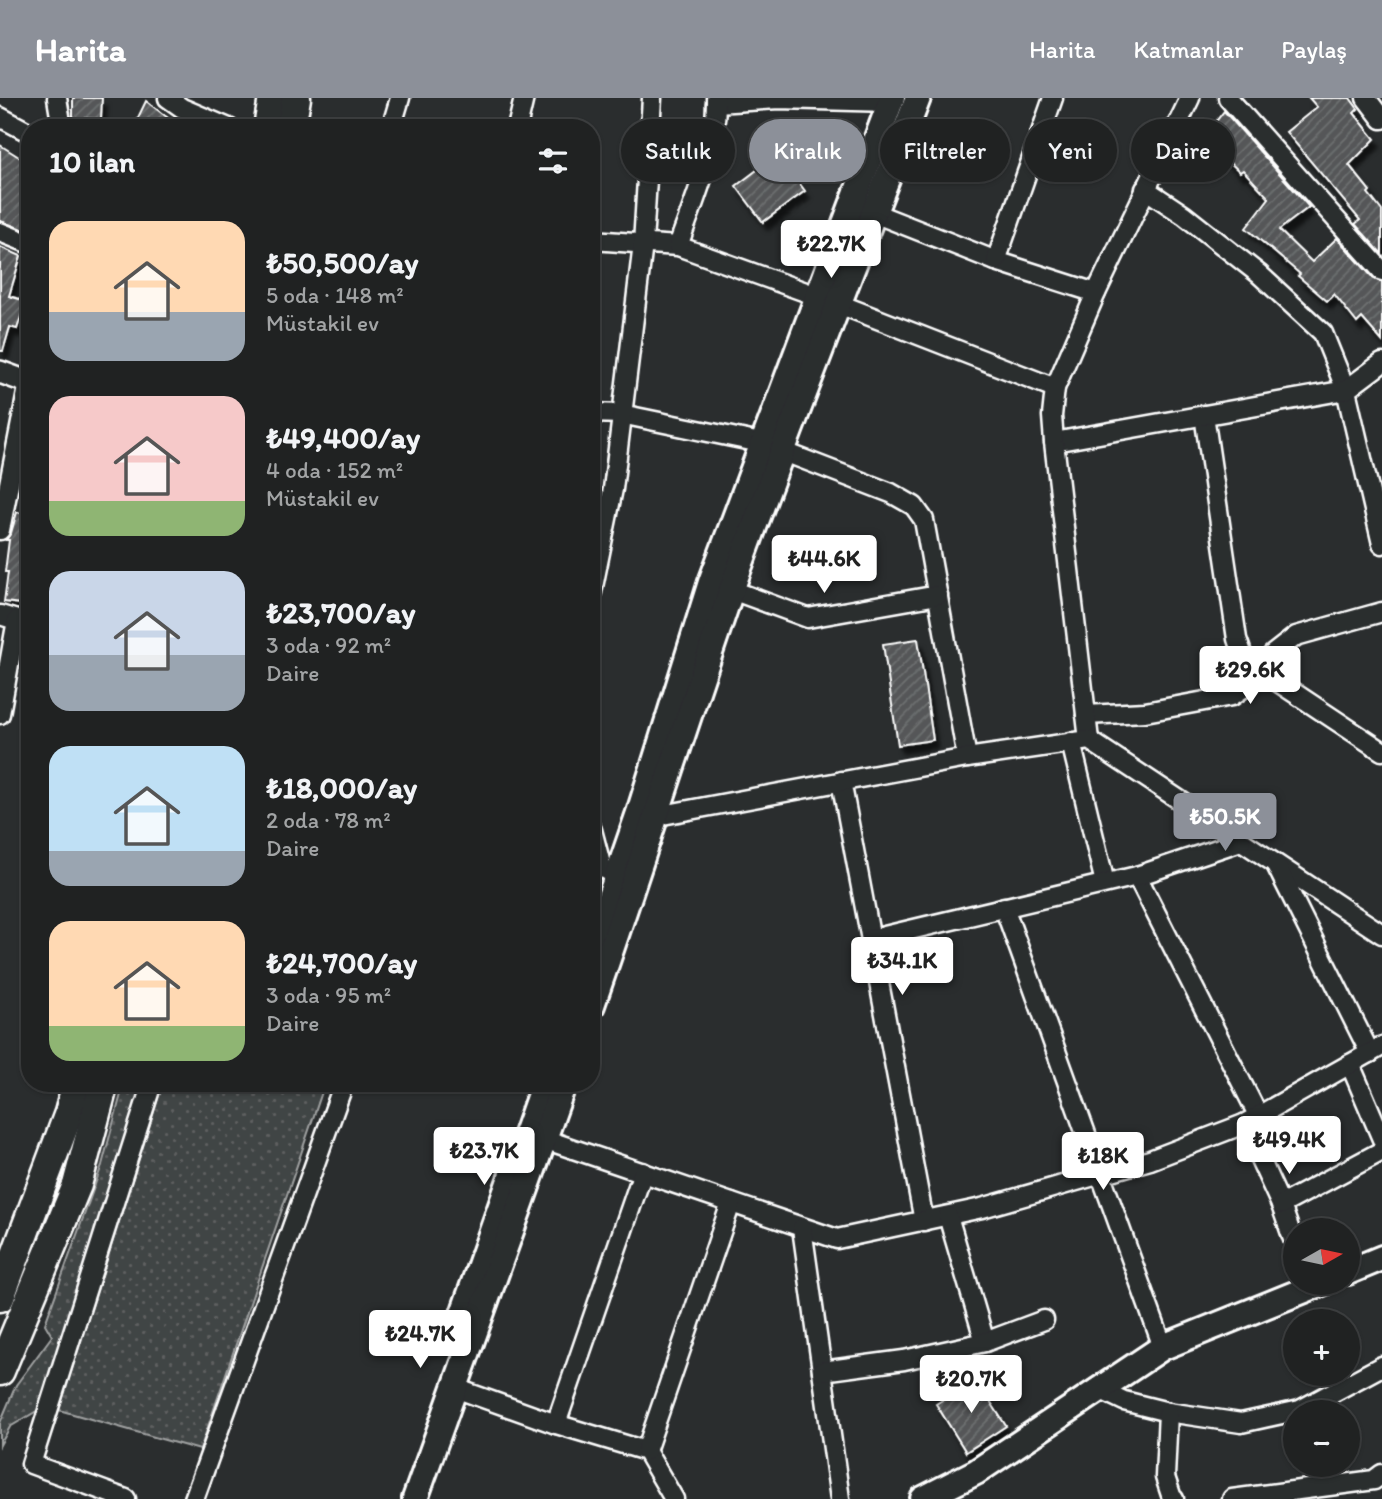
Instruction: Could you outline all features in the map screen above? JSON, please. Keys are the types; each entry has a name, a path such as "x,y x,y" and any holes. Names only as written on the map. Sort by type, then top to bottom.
{"highway":[{"path":"270,119 273,98"},
{"path":"292,119 296,98"},
{"path":"0,1297 75,1092"},
{"path":"1,1369 76,1185 102,1092"}],"main road":[{"path":"828,300 874,213 918,98"},
{"path":"600,918 612,874 648,815 722,586 828,300 891,100"},
{"path":"600,953 612,874"},
{"path":"399,1499 541,1092"},
{"path":"415,1499 561,1092"},
{"path":"1360,1267 1382,1258"},
{"path":"923,1499 976,1472 1163,1347 1288,1295"}],"street":[{"path":"57,98 60,119"},
{"path":"168,98 209,119"},
{"path":"394,119 400,98"},
{"path":"519,119 523,98"},
{"path":"600,553 613,489 643,244 652,98"},
{"path":"996,261 1053,98"},
{"path":"1089,740 1054,442 1052,416 1055,388 1096,293 1190,98"},
{"path":"1228,98 1382,271"},
{"path":"1366,98 1382,119"},
{"path":"678,246 708,162 716,127 716,100 891,100"},
{"path":"0,117 21,128"},
{"path":"1145,189 1184,215 1259,274 1323,333 1346,390 1382,544"},
{"path":"874,213 996,261 1096,293"},
{"path":"0,232 21,240"},
{"path":"600,241 678,246 828,300 1055,388"},
{"path":"1054,442 1346,390 1382,363"},
{"path":"0,372 21,379"},
{"path":"600,413 621,414 772,447 891,493 914,506 923,520 967,758"},
{"path":"1204,415 1237,639 1243,656 1382,751"},
{"path":"0,530 21,422"},
{"path":"722,586 808,618 938,595"},
{"path":"1086,715 1145,712 1232,696 1249,684 1273,654 1296,636 1382,612"},
{"path":"0,714 15,618"},
{"path":"648,815 967,758 1089,740 1382,934"},
{"path":"1071,742 1105,883"},
{"path":"841,781 924,1221"},
{"path":"872,939 1137,876 1241,841"},
{"path":"600,848 612,874"},
{"path":"544,1139 837,1239 982,1209 1150,1160 1251,1120 1376,1049 1276,863"},
{"path":"1137,876 1251,1120 1286,1218"},
{"path":"1004,907 1163,1347"},
{"path":"1350,1064 1382,1139"},
{"path":"126,1499 31,1464 149,1092"},
{"path":"194,1499 341,1092"},
{"path":"1281,1205 1382,1151"},
{"path":"556,1424 643,1172"},
{"path":"646,1451 731,1203"},
{"path":"948,1216 985,1342"},
{"path":"802,1228 840,1499"},
{"path":"822,1371 904,1360 985,1342 1044,1320"},
{"path":"1099,1389 1124,1401 1168,1412 1241,1423 1300,1410 1382,1366"},
{"path":"455,1388 556,1424 646,1451 674,1499"},
{"path":"1168,1412 1165,1477 1174,1499"},
{"path":"1232,1499 1379,1482"}],"shaded area":[{"path":"122,1092 144,1092 40,1409 10,1427 0,1445 0,1423 16,1385 52,1336 45,1324 102,1165"},
{"path":"160,1092 322,1092 200,1450 59,1410"}],"building":[{"path":"73,98 102,98 101,119 73,118"},
{"path":"1309,98 1350,98 1358,109 1354,113 1375,139 1349,165 1382,211 1382,254 1355,224 1360,220 1286,132 1317,107"},
{"path":"146,101 169,119 137,119"},
{"path":"1224,111 1231,119 1218,119"},
{"path":"1235,123 1309,207 1279,230 1312,262 1337,238 1374,279 1382,282 1382,341 1362,318 1357,323 1334,294 1327,301 1246,228 1269,198 1243,170 1240,172 1235,167"},
{"path":"0,145 21,158 21,229 0,221"},
{"path":"749,176 749,182 798,182 805,191 763,222 736,186"},
{"path":"0,247 21,256 9,296 21,300 21,317 17,329 10,327 3,351 0,351"},
{"path":"17,512 21,513 21,604 4,602 8,572 5,572 9,540 6,540"},
{"path":"918,639 933,740 898,745 883,644"},
{"path":"976,1379 1006,1426 966,1452 936,1404"}]}
